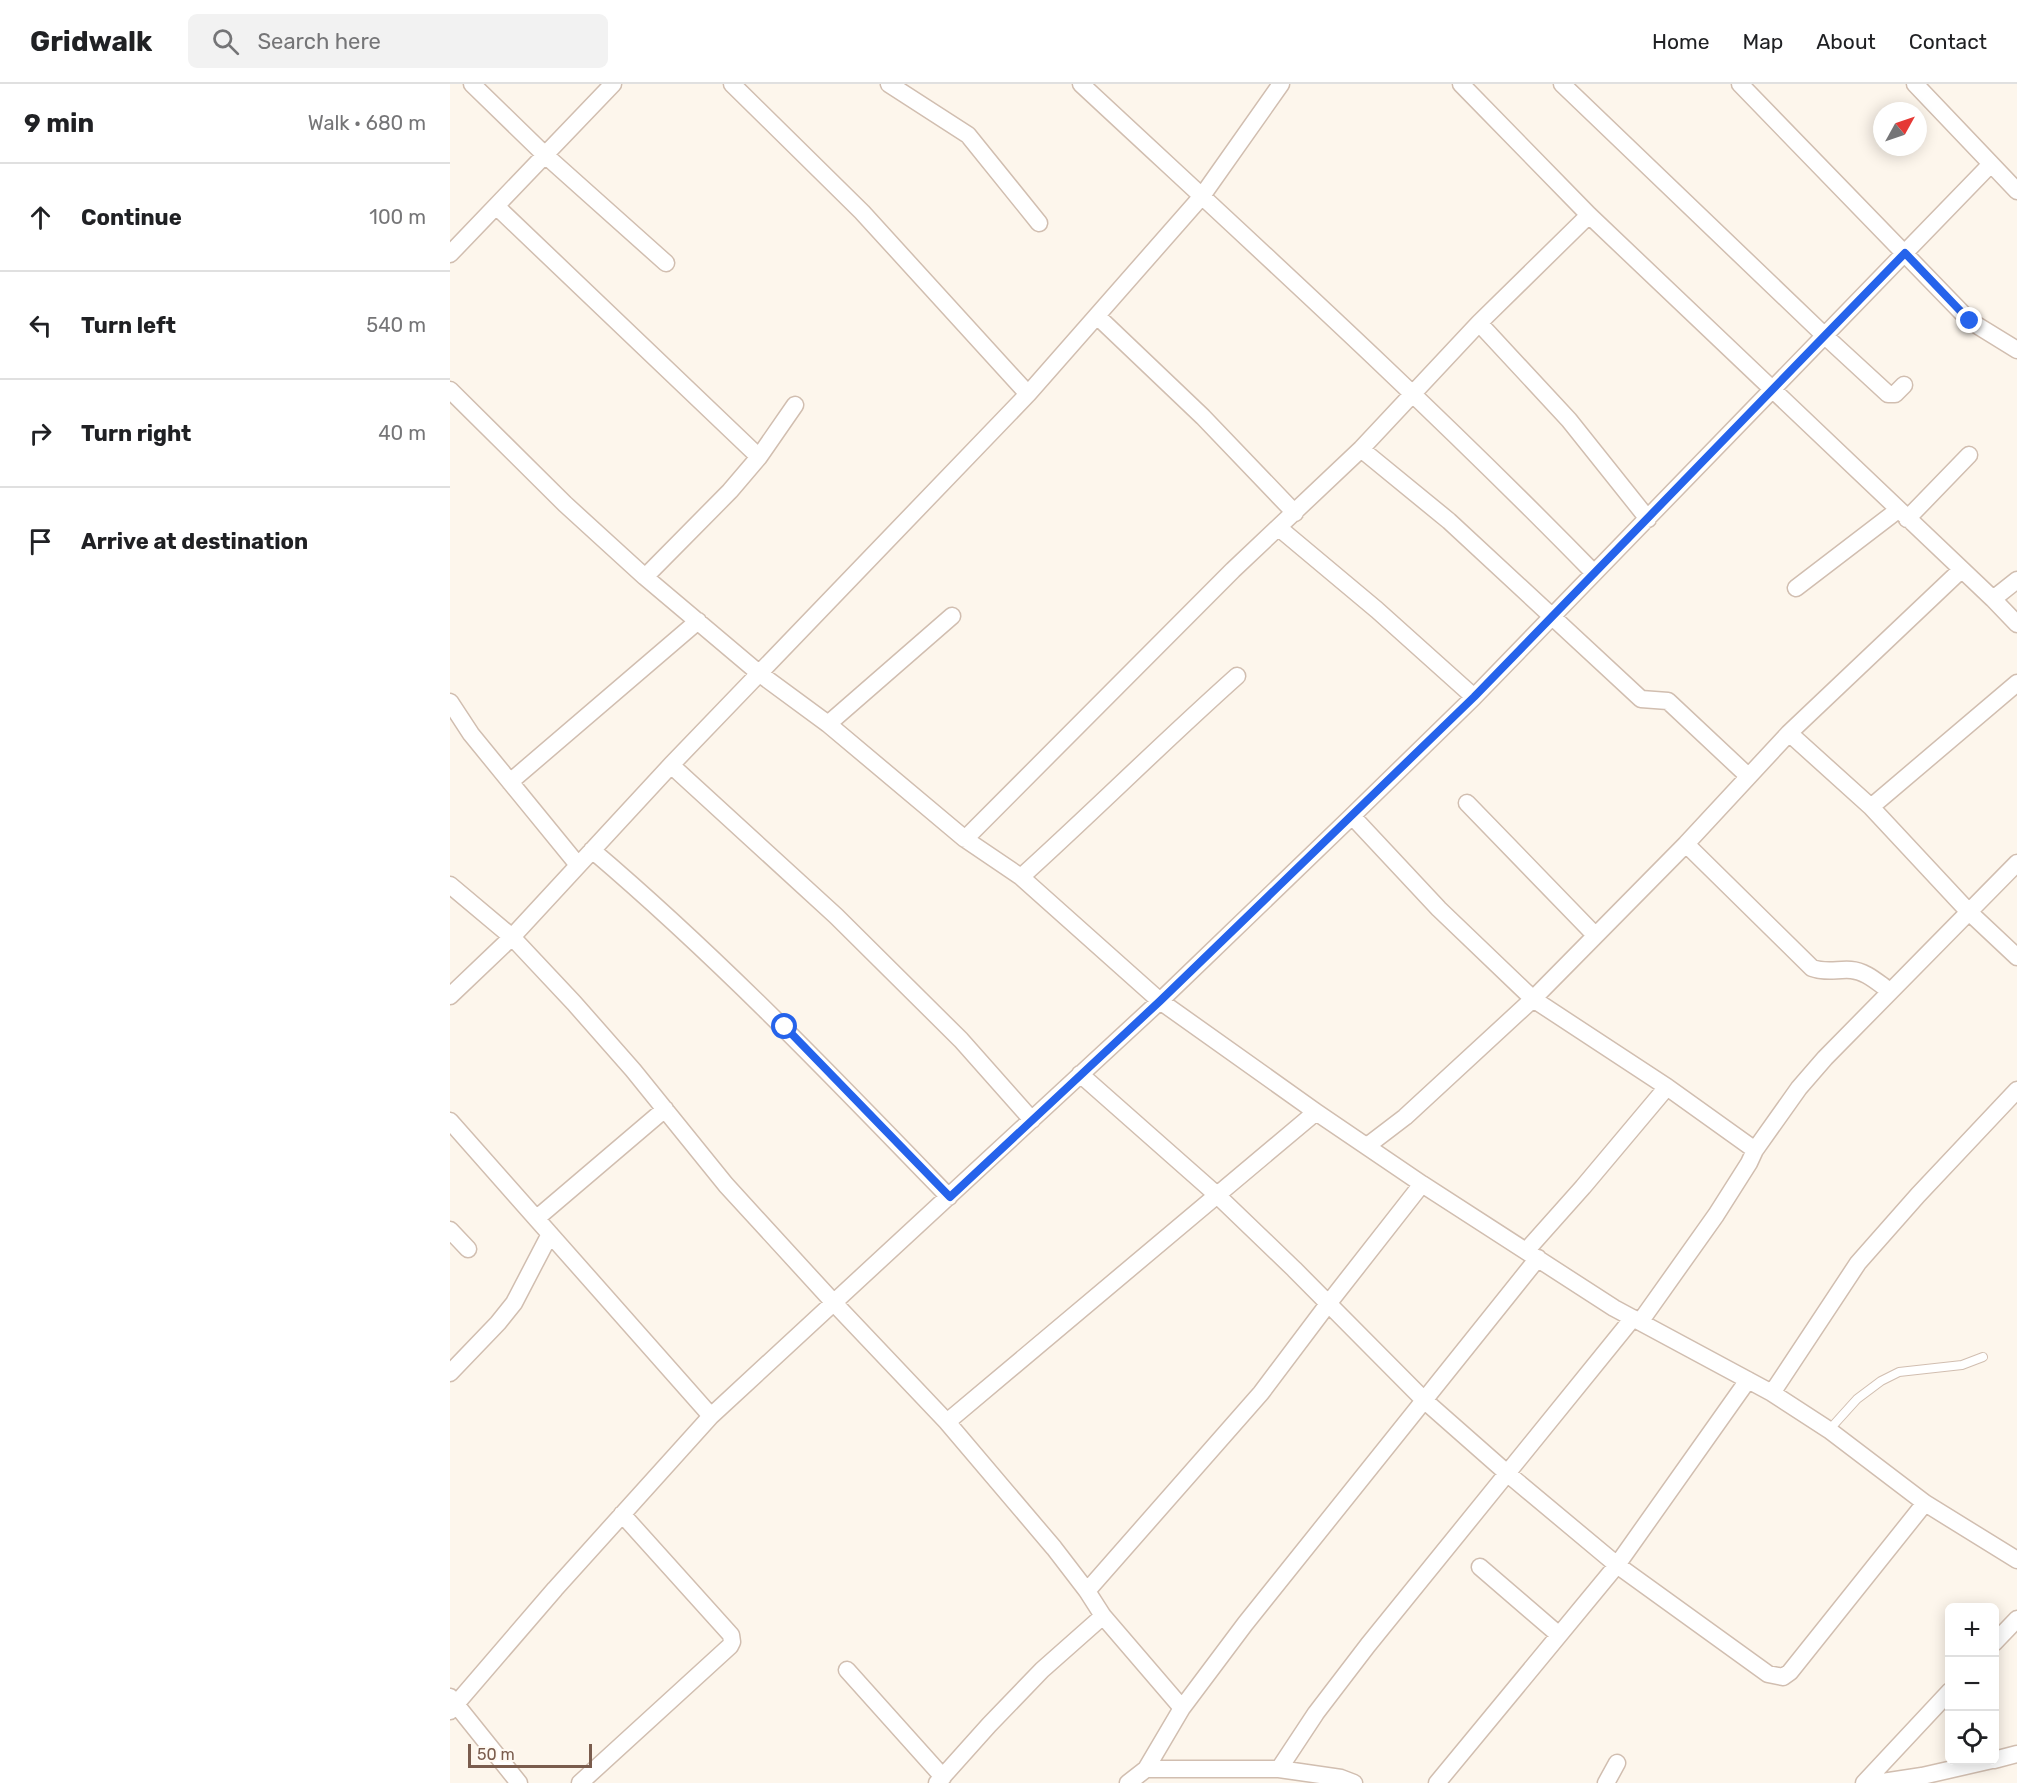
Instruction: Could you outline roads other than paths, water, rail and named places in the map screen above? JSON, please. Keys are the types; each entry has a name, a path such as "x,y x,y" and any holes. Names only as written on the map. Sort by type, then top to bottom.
{"street":[{"path":"472,84 544,153 666,263"},
{"path":"450,254 544,153 613,84"},
{"path":"732,84 862,212 1028,394"},
{"path":"889,84 968,135 1039,223"},
{"path":"1081,84 1413,394 1594,573"},
{"path":"1461,84 1589,215 2017,624"},
{"path":"1562,84 1888,394 1895,394 1904,385"},
{"path":"1740,84 1970,321 2017,350"},
{"path":"1915,84 2017,191"},
{"path":"450,996 512,937 671,765 1028,394 1202,196 1273,87"},
{"path":"519,1783 452,1704 711,1416 835,1304 1160,1001 1353,816 1474,697 1990,165"},
{"path":"496,206 759,457"},
{"path":"966,839 1233,570 1361,449 1479,323 1589,215"},
{"path":"1097,316 1203,417 1295,513"},
{"path":"1479,323 1569,420 1648,519"},
{"path":"450,390 565,504 645,577 760,674 828,724 966,839 1021,877 1160,1001 1422,1184 1637,1320 1772,1393 1829,1430 1925,1503 2017,1560"},
{"path":"645,577 730,491 759,457 795,405"},
{"path":"1361,449 1449,521 1641,699 1668,701 1748,776"},
{"path":"1796,588 1902,514 1969,455"},
{"path":"1278,528 1377,610 1474,697"},
{"path":"1367,1146 1405,1117 1533,999 1686,844 1789,733 1961,570"},
{"path":"1993,599 2017,580"},
{"path":"828,724 952,616"},
{"path":"510,782 698,621"},
{"path":"1021,877 1074,829 1148,756 1237,676"},
{"path":"1871,807 2017,683"},
{"path":"450,702 471,734 578,865"},
{"path":"1789,733 1871,807 1968,911 2017,957"},
{"path":"671,765 836,916 961,1040 1032,1120"},
{"path":"1467,803 1595,935"},
{"path":"1353,816 1438,909 1533,999 1667,1087 1755,1150"},
{"path":"1686,844 1812,968 1825,971 1852,970 1866,974 1890,991"},
{"path":"592,850 633,885 785,1027 950,1197"},
{"path":"1279,1769 1316,1713 1368,1645 1637,1320 1716,1215 1755,1150 1799,1088 1825,1058 2017,863"},
{"path":"450,885 512,937 574,1003 665,1109 726,1185 947,1422 1054,1548 1103,1616 1182,1708"},
{"path":"1080,1074 1217,1195 1424,1400 1508,1474 1617,1564 1768,1674 1783,1677 1790,1672 1925,1503"},
{"path":"1128,1783 1146,1769 1182,1708 1245,1624 1424,1400 1583,1187 1667,1087"},
{"path":"1772,1393 1858,1263 1918,1195 2017,1090"},
{"path":"537,1218 665,1109"},
{"path":"947,1422 1316,1112"},
{"path":"450,1121 711,1416"},
{"path":"1087,1591 1261,1392 1422,1184"},
{"path":"450,1230 468,1249"},
{"path":"450,1373 514,1303 550,1234"},
{"path":"1437,1783 1617,1564 1748,1380"},
{"path":"580,1783 732,1642 731,1635 622,1514"},
{"path":"1480,1568 1559,1635"},
{"path":"848,1670 940,1780 1042,1670 1103,1616"},
{"path":"1999,1639 2017,1619"},
{"path":"1864,1783 1945,1696"},
{"path":"1999,1758 2017,1754"},
{"path":"1606,1783 1617,1763"},
{"path":"1876,1783 1971,1765"},
{"path":"1146,1769 1279,1769 1341,1778 1354,1783"}],"lane":[{"path":"1829,1430 1857,1399 1881,1381 1899,1372 1962,1365 1983,1357"}]}
